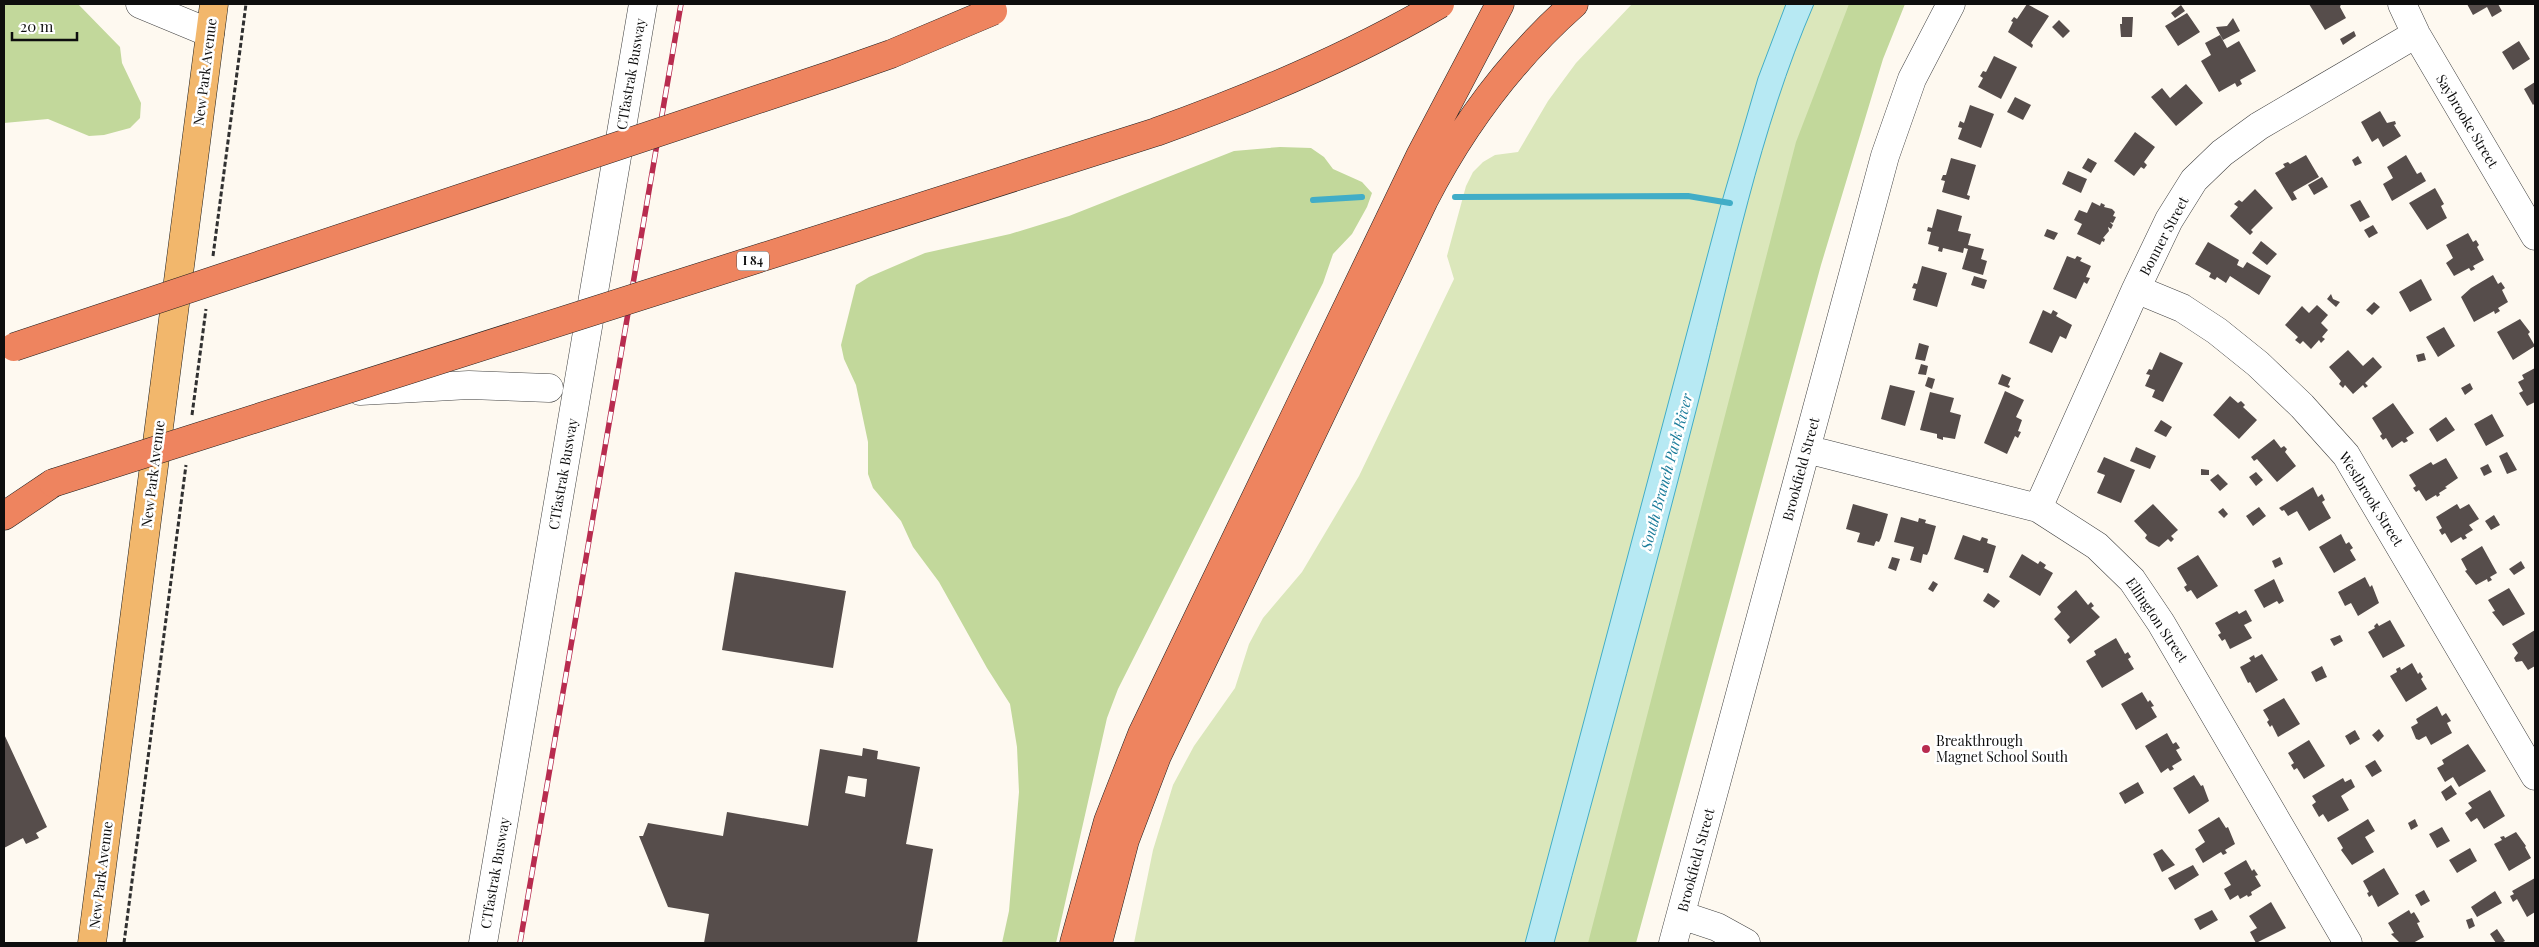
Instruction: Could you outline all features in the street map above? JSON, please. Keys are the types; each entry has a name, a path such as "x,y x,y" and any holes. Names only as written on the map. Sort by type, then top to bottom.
{"highway":[{"name":"I 84","path":"4,498 1156,132 1308,73 1372,42 1440,4"},
{"path":"1074,943 1105,830 1142,734 1420,156 1500,4"},
{"path":"1098,943 1122,848 1156,756 1427,194 1458,141 1489,96 1529,48 1574,4"},
{"path":"9,349 848,69 1001,8"},
{"path":"4,516 53,483"}],"main road":[{"name":"New Park Avenue","path":"92,943 214,4"}],"street":[{"name":"CTfastrak Busway","path":"483,943 643,4"},
{"name":"Brookfield Street","path":"1673,943 1885,156 1897,117 1912,79 1951,4"},
{"name":"Saybrooke Street","path":"2402,4 2416,34 2535,236"},
{"path":"145,5 210,33"},
{"name":"Bonner Street","path":"2038,508 2136,289 2169,220 2189,188 2222,153 2259,126 2416,34"},
{"name":"Westbrook Street","path":"2136,289 2182,308 2217,331 2277,382 2346,455 2535,776"},
{"path":"334,394 437,385 550,388"},
{"name":"Ellington Street","path":"1806,449 2038,508 2097,546 2132,580 2166,631 2348,943"},
{"path":"1681,915 1717,927 1746,943"}],"path":[{"path":"212,266 246,4"},
{"path":"192,416 207,305"},
{"path":"124,943 187,462"}],"green space":[{"path":"4,4 78,4 120,47 122,63 141,103 140,118 130,128 104,135 89,136 48,119 4,123"},
{"path":"1632,4 1903,4 1872,66 1627,943 1134,943 1153,850 1173,785 1194,746 1235,688 1249,644 1263,618 1302,572 1359,476 1454,279 1447,256 1466,186 1473,172 1483,162 1495,155 1518,152 1548,101 1576,63"},
{"path":"1849,4 1905,4 1883,59 1821,265 1636,943 1588,943 1796,142"},
{"path":"1280,147 1311,148 1324,157 1333,169 1362,182 1372,193 1367,207 1352,234 1333,254 1323,283 1118,689 1107,718 1056,943 1002,943 1009,911 1019,792 1017,747 1010,704 987,668 939,582 913,547 901,521 873,488 868,474 868,442 856,385 844,359 841,345 856,285 869,277 925,253 1010,234 1069,216 1234,151"}],"water":[{"name":"South Branch Park River","path":"1786,4 1814,4 1777,101 1748,201 1681,471 1554,943 1525,943 1720,208 1758,78"}],"building":[{"path":"2027,4 2049,16 2031,43 2033,45 2032,48 2008,32 2013,22 2011,21 2014,17 2017,19"},
{"path":"2309,4 2341,4 2340,7 2346,18 2325,30"},
{"path":"2467,4 2498,4 2502,11 2492,17 2487,7 2473,15"},
{"path":"2181,5 2185,11 2175,18 2171,13"},
{"path":"2187,13 2200,32 2178,46 2165,26"},
{"path":"2122,17 2133,17 2132,37 2121,37 2120,24 2122,24"},
{"path":"2233,18 2240,31 2223,40 2216,27 2227,26"},
{"path":"2059,20 2070,31 2063,38 2052,27"},
{"path":"2354,31 2356,36 2343,45 2340,39"},
{"path":"2220,35 2227,48 2239,41 2256,71 2240,80 2242,84 2237,87 2235,83 2219,92 2201,61 2211,55 2205,43"},
{"path":"2519,41 2530,59 2513,70 2502,52"},
{"path":"1994,56 2017,67 2001,99 1978,87 1983,78 1980,76 1983,71 1986,72"},
{"path":"2535,82 2535,103 2533,105 2524,89"},
{"path":"2186,84 2203,103 2176,126 2151,97 2162,88 2170,98"},
{"path":"2015,97 2031,105 2023,120 2007,112"},
{"path":"1970,105 1994,114 1981,148 1958,139 1962,128 1958,127 1960,121 1964,123"},
{"path":"2380,111 2387,123 2395,121 2396,124 2394,125 2401,136 2383,147 2378,138 2372,142 2361,122"},
{"path":"2135,132 2155,147 2144,162 2147,165 2144,169 2141,167 2134,176 2114,161"},
{"path":"2306,155 2319,177 2293,192 2297,199 2292,201 2275,173 2285,167 2283,164 2288,162 2290,164"},
{"path":"2406,155 2417,174 2421,172 2426,181 2392,201 2383,184 2393,178 2387,167"},
{"path":"2358,156 2362,163 2355,166 2352,160"},
{"path":"1951,158 1976,165 1967,195 1970,196 1969,200 1942,192 1945,181 1941,180 1943,175 1946,175"},
{"path":"2088,158 2097,163 2091,173 2082,168"},
{"path":"2068,171 2087,179 2081,193 2062,184"},
{"path":"2322,177 2328,187 2314,195 2308,185"},
{"path":"2435,188 2444,204 2441,206 2447,218 2427,230 2409,203"},
{"path":"2255,189 2273,208 2251,230 2253,232 2250,235 2230,216 2238,207 2234,204 2239,200 2242,202"},
{"path":"2360,200 2370,217 2360,222 2350,205"},
{"path":"2092,202 2100,206 2101,203 2105,205 2104,207 2112,209 2115,212 2113,216 2116,217 2113,223 2110,222 2113,225 2111,229 2108,227 2109,231 2103,238 2105,239 2104,242 2102,241 2100,245 2077,234 2082,224 2074,220 2079,210 2087,213"},
{"path":"1937,209 1962,216 1958,231 1971,234 1968,245 1984,249 1981,259 1987,261 1983,275 1962,269 1968,249 1964,248 1963,253 1943,248 1942,252 1938,251 1939,247 1928,244 1931,232 1927,231 1928,227 1932,228"},
{"path":"2373,225 2378,233 2369,238 2364,230"},
{"path":"2047,229 2058,233 2054,240 2044,236"},
{"path":"2468,233 2473,242 2476,240 2479,245 2477,247 2484,260 2473,266 2475,269 2471,271 2469,268 2454,276 2446,263 2453,258 2446,245"},
{"path":"2261,241 2277,254 2267,265 2252,253"},
{"path":"2208,242 2239,260 2237,265 2243,268 2247,262 2271,276 2259,295 2230,276 2226,283 2217,277 2215,280 2209,277 2211,273 2195,264"},
{"path":"2067,256 2075,259 2077,256 2082,258 2080,261 2091,266 2086,277 2090,278 2087,284 2084,282 2076,299 2053,289"},
{"path":"1922,266 1947,273 1937,307 1913,300 1916,289 1912,288 1914,283 1917,284"},
{"path":"2493,275 2498,284 2501,282 2505,288 2502,290 2508,302 2498,308 2500,311 2495,314 2494,311 2474,322 2461,297 2471,288"},
{"path":"1974,276 1987,280 1984,289 1971,285"},
{"path":"2421,279 2432,300 2410,312 2399,292"},
{"path":"2331,294 2333,299 2340,302 2336,307 2327,299"},
{"path":"2374,302 2380,307 2372,315 2366,310"},
{"path":"2317,305 2328,315 2321,323 2328,330 2322,337 2325,339 2321,343 2319,340 2311,349 2303,341 2300,344 2295,340 2298,337 2285,325 2302,306 2309,313"},
{"path":"2043,310 2051,314 2053,310 2058,313 2056,316 2072,325 2066,339 2060,336 2052,353 2029,343"},
{"path":"2520,319 2530,332 2528,334 2535,346 2513,360 2497,332"},
{"path":"2444,327 2455,346 2438,357 2426,337"},
{"path":"1919,343 1929,346 1925,361 1915,359"},
{"path":"2348,350 2363,366 2373,357 2382,367 2365,383 2368,386 2365,388 2363,385 2353,394 2345,385 2343,388 2339,384 2341,381 2329,367"},
{"path":"2160,352 2183,363 2163,402 2152,397 2155,390 2145,386 2150,375 2146,374 2149,369 2152,370"},
{"path":"2424,353 2426,360 2418,362 2416,355"},
{"path":"1921,364 1928,366 1926,375 1918,374"},
{"path":"2535,368 2535,402 2527,406 2519,393 2523,391 2518,382 2524,379 2522,375"},
{"path":"2002,374 2011,378 2008,385 2010,386 2009,388 1998,384"},
{"path":"1928,377 1935,379 1932,389 1925,386"},
{"path":"2470,383 2473,389 2465,395 2461,388"},
{"path":"1890,385 1915,391 1905,426 1881,419"},
{"path":"2005,391 2024,400 2016,417 2022,420 2018,431 2021,432 2018,438 2015,436 2007,454 1984,443"},
{"path":"1930,392 1954,398 1950,412 1961,415 1955,439 1943,437 1943,440 1937,438 1937,434 1920,430"},
{"path":"2230,396 2238,403 2241,401 2245,405 2243,407 2257,420 2239,439 2213,415"},
{"path":"2393,403 2414,433 2406,438 2408,441 2404,443 2402,441 2392,448 2386,438 2383,440 2380,436 2382,434 2372,418"},
{"path":"2492,414 2504,436 2486,446 2474,424"},
{"path":"2446,417 2455,430 2437,442 2429,429"},
{"path":"2161,420 2172,427 2166,437 2154,431"},
{"path":"2274,439 2281,448 2284,446 2287,449 2285,452 2296,466 2277,482 2257,459 2254,461 2251,457"},
{"path":"2136,447 2156,456 2150,469 2130,461"},
{"path":"2507,452 2517,470 2507,474 2499,456"},
{"path":"2104,457 2135,470 2121,503 2097,493 2105,475 2097,472"},
{"path":"2446,458 2458,478 2445,487 2447,488 2439,493 2440,495 2437,497 2436,495 2426,501 2419,490 2416,492 2413,488 2416,486 2409,475 2431,462 2433,465"},
{"path":"2488,464 2492,472 2484,476 2480,468"},
{"path":"2201,469 2209,470 2209,475 2201,475"},
{"path":"2256,472 2263,480 2256,486 2249,477"},
{"path":"2218,474 2228,484 2220,491 2210,480"},
{"path":"2313,487 2318,497 2322,494 2325,500 2322,502 2331,518 2309,531 2297,511 2288,516 2284,510 2282,511 2279,508"},
{"path":"1853,504 1888,514 1881,538 1879,542 1876,541 1874,546 1857,542 1860,533 1846,529"},
{"path":"2153,504 2178,530 2171,536 2174,539 2171,542 2168,539 2159,547 2145,538 2147,535 2134,521"},
{"path":"2457,504 2460,509 2469,504 2479,519 2469,525 2473,530 2465,535 2467,538 2463,540 2461,537 2451,543 2445,533 2442,535 2439,530 2442,528 2436,517"},
{"path":"2259,507 2266,516 2253,526 2246,516"},
{"path":"2223,508 2228,514 2224,518 2218,512"},
{"path":"2494,515 2500,525 2491,530 2485,521"},
{"path":"1901,517 1918,522 1919,518 1926,520 1925,523 1936,526 1929,551 1927,555 1923,554 1921,563 1910,560 1914,547 1894,542"},
{"path":"2341,534 2346,544 2349,542 2353,548 2350,550 2356,560 2334,573 2319,547"},
{"path":"1963,535 1980,541 1982,537 1988,539 1987,543 1996,546 1988,573 1983,572 1984,569 1954,559"},
{"path":"2482,546 2497,573 2490,577 2492,580 2488,582 2487,579 2476,585 2465,571 2467,570 2461,559"},
{"path":"2022,554 2038,564 2040,561 2046,565 2044,568 2053,573 2040,596 2009,577"},
{"path":"2198,555 2218,586 2197,599 2191,590 2187,592 2184,587 2187,585 2177,568"},
{"path":"1892,557 1900,559 1896,571 1888,568"},
{"path":"2280,557 2283,564 2275,568 2272,561"},
{"path":"2521,561 2525,568 2514,575 2509,569"},
{"path":"735,572 846,591 833,668 722,650"},
{"path":"2365,577 2370,587 2372,585 2379,603 2358,616 2351,603 2345,606 2338,592"},
{"path":"2274,579 2284,601 2279,604 2277,601 2264,608 2254,590"},
{"path":"1933,581 1938,584 1933,592 1928,589"},
{"path":"2509,588 2525,614 2503,626 2492,612 2495,611 2488,600"},
{"path":"2076,590 2088,605 2091,602 2094,606 2091,608 2100,617 2070,644 2067,640 2070,637 2054,619 2061,612 2057,607"},
{"path":"1988,593 2000,601 1994,608 1983,601"},
{"path":"2246,610 2252,621 2244,625 2252,638 2230,649 2225,639 2222,641 2218,635 2221,633 2215,623 2237,611 2239,614"},
{"path":"2390,620 2405,646 2383,658 2368,632 2375,628 2374,626 2377,623 2379,626"},
{"path":"2535,630 2535,666 2528,670 2522,661 2516,662 2514,658 2518,653 2512,644"},
{"path":"2340,635 2343,641 2334,646 2330,639"},
{"path":"2116,638 2125,654 2128,652 2131,657 2128,659 2134,669 2102,688 2086,661 2096,655 2094,651"},
{"path":"2262,654 2278,680 2256,693 2250,682 2248,683 2240,667 2251,661 2249,658 2254,655 2255,658"},
{"path":"2412,663 2418,674 2420,672 2423,677 2421,679 2427,689 2406,702 2390,676 2397,672 2396,669 2400,667 2401,670"},
{"path":"2322,666 2327,677 2316,682 2311,672"},
{"path":"2142,692 2148,702 2150,700 2154,706 2151,707 2157,717 2136,730 2121,704"},
{"path":"2284,698 2300,724 2278,737 2272,725 2270,727 2267,722 2269,720 2263,710"},
{"path":"2437,706 2442,716 2446,713 2451,721 2447,723 2452,733 2431,745 2426,736 2419,740 2416,739 2411,727 2418,723 2416,719"},
{"path":"2379,729 2384,736 2378,742 2372,735"},
{"path":"2355,730 2360,739 2350,745 2345,736"},
{"path":"2167,733 2173,744 2176,742 2180,748 2176,750 2182,760 2172,766 2174,769 2170,771 2168,768 2161,773 2145,746"},
{"path":"4,734 47,827 36,833 39,838 26,844 23,838 4,848"},
{"path":"2309,740 2325,766 2304,779 2297,768 2294,770 2291,765 2294,763 2288,753"},
{"path":"2468,744 2486,771 2459,787 2453,777 2445,782 2437,768 2444,764 2442,760"},
{"path":"863,748 878,751 877,759 920,767 906,844 933,849 917,943 704,943 709,914 668,907 639,836 643,836 648,823 723,836 727,812 808,826 820,749 862,756","holes":["848,776 867,779 865,797 845,793"]},
{"path":"2375,760 2382,771 2372,777 2365,766"},
{"path":"2194,775 2201,786 2203,785 2209,801 2189,814 2173,788"},
{"path":"2343,778 2345,782 2351,779 2355,787 2341,796 2349,810 2328,822 2323,814 2319,817 2312,805 2316,802 2312,796"},
{"path":"2138,782 2144,793 2125,804 2119,793"},
{"path":"2451,785 2457,794 2446,801 2441,792"},
{"path":"2490,790 2505,816 2484,829 2477,818 2471,822 2465,813 2472,808 2468,803"},
{"path":"2219,817 2226,828 2228,827 2235,844 2225,850 2227,853 2223,855 2221,852 2203,863 2195,849 2205,842 2198,830"},
{"path":"2368,819 2375,831 2365,837 2374,852 2352,865 2341,850 2343,848 2337,838"},
{"path":"2415,819 2418,826 2411,830 2408,823"},
{"path":"2442,827 2450,841 2437,848 2429,834"},
{"path":"2516,832 2526,846 2531,858 2509,871 2494,844 2502,840 2500,837 2504,836 2505,838"},
{"path":"2470,848 2477,861 2457,873 2449,860"},
{"path":"2162,849 2175,865 2162,872 2153,854"},
{"path":"2246,860 2252,871 2254,869 2258,875 2255,876 2261,886 2251,892 2252,895 2248,897 2247,895 2240,899 2238,895 2230,900 2224,889 2231,885 2224,873"},
{"path":"2193,865 2199,875 2175,890 2168,878"},
{"path":"2384,868 2399,894 2378,907 2372,895 2369,897 2367,893 2369,892 2363,881"},
{"path":"2535,878 2535,912 2527,917 2517,899 2513,902 2510,896 2514,894 2512,891"},
{"path":"2424,890 2430,901 2421,906 2415,895"},
{"path":"2495,891 2502,903 2477,917 2471,907"},
{"path":"2271,902 2286,928 2256,943 2250,932 2257,928 2249,916"},
{"path":"2212,910 2218,920 2200,930 2194,919"},
{"path":"2409,910 2411,914 2414,912 2420,922 2417,923 2424,937 2413,943 2400,943 2391,934 2394,933 2388,923"},
{"path":"2472,918 2475,926 2469,929 2466,920"},
{"path":"2497,929 2505,941 2501,943 2496,943 2490,934"}],"waterway":[{"path":"1455,197 1688,196 1730,203"},
{"path":"1313,200 1362,197"}],"railway":[{"path":"520,943 681,4"}],"place":[{"name":"Breakthrough Magnet School South","path":"1926,749"}]}
